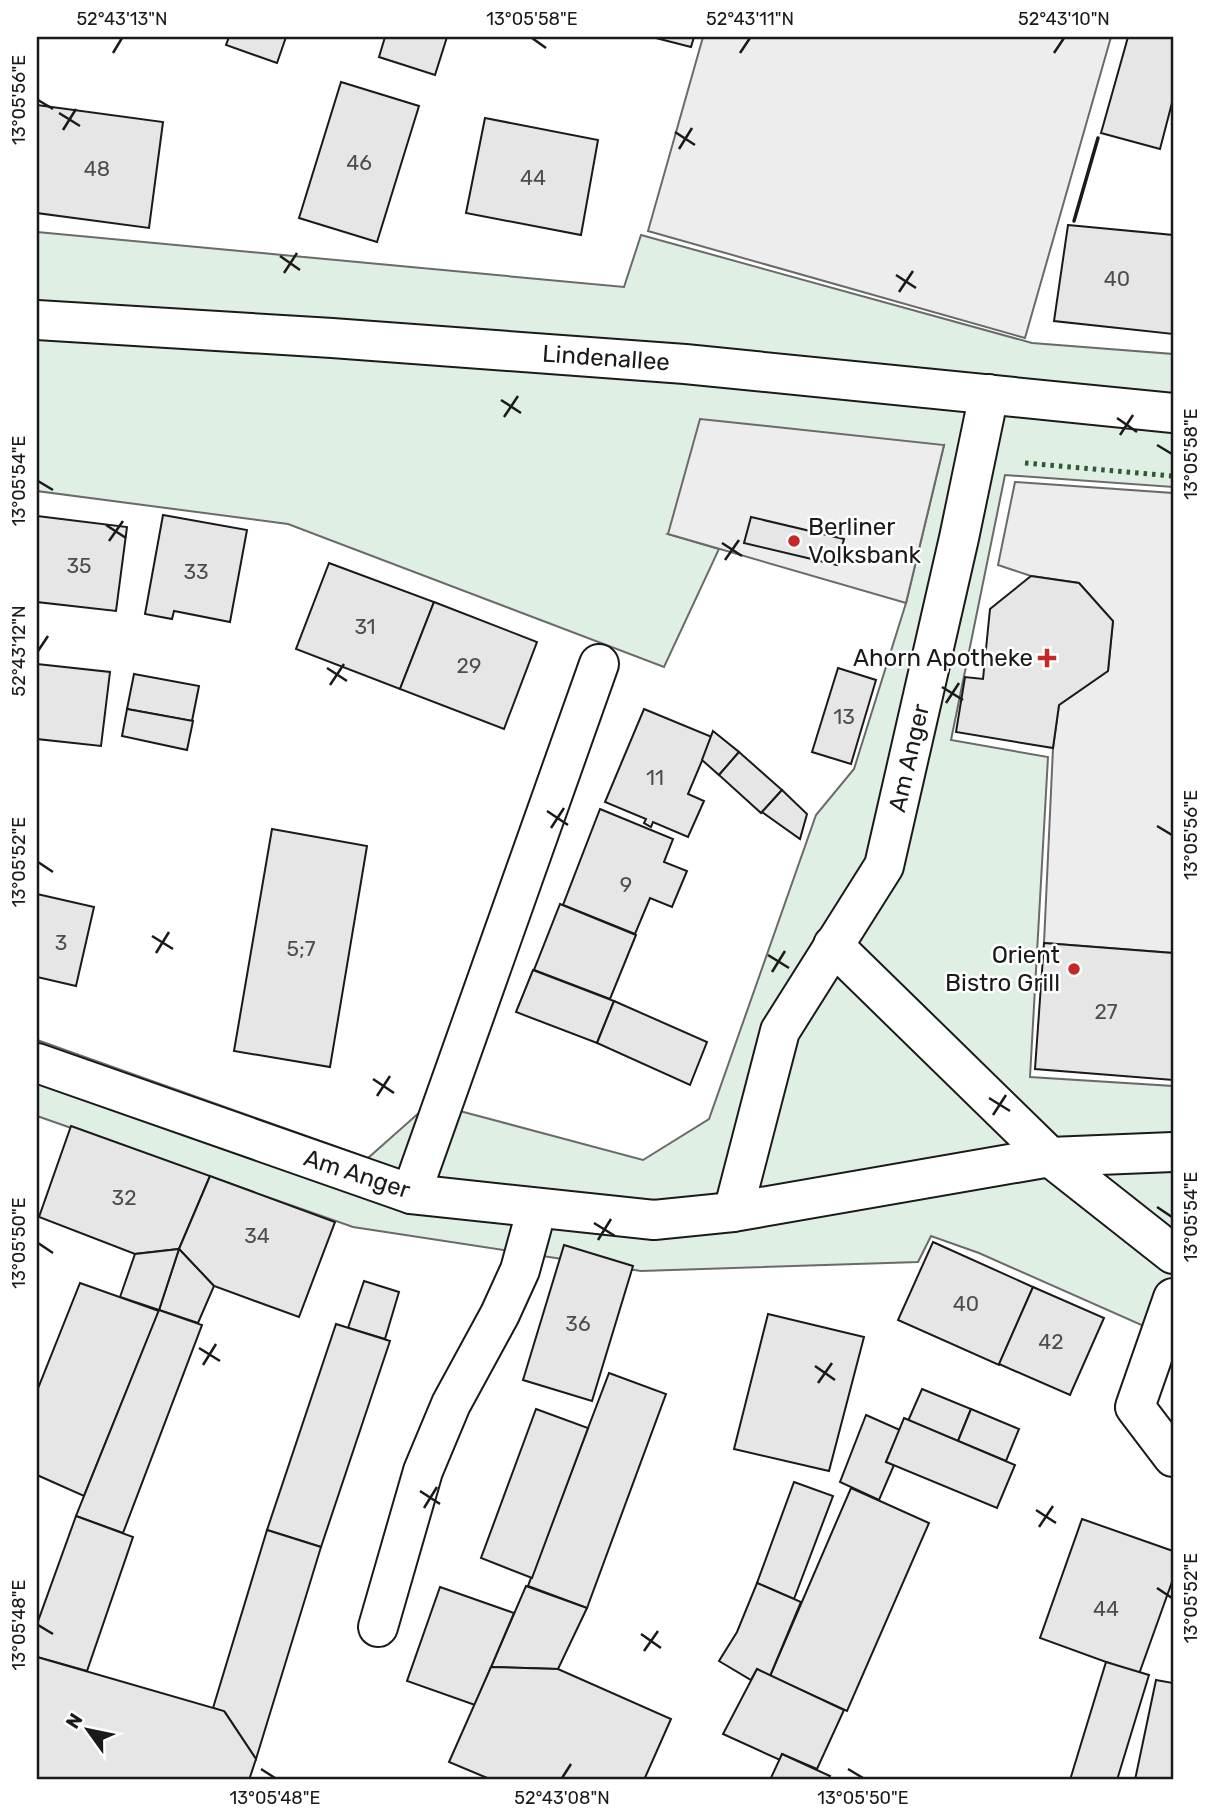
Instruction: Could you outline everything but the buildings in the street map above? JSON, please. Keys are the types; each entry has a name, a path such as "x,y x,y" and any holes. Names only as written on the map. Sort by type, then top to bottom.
{"street":[{"name":"Lindenallee","path":"37,320 671,363 1173,413"},
{"name":"Am Anger","path":"733,1212 780,1031 884,866 989,394"},
{"path":"411,1194 598,664"},
{"path":"833,945 1050,1157 1173,1254"},
{"name":"Am Anger","path":"37,1063 411,1194 654,1220 733,1212 1050,1157 1173,1152"},
{"path":"377,1627 423,1471 451,1404 500,1314 520,1270 537,1208"},
{"path":"1173,1298 1135,1407 1173,1457"}],"green space":[{"path":"37,232 624,287 641,235 1032,343 1173,354 1173,487 1005,475 951,740 1048,757 1030,1077 1173,1086 1173,1339 979,1253 931,1236 918,1262 641,1271 353,1227 37,1116 37,1040 368,1158 430,1103 643,1160 709,1119 816,815 854,769 906,603 944,445 668,534 719,549 664,667 288,524 37,491"}],"shaded area":[{"path":"703,37 1111,37 1025,338 648,231"},
{"path":"700,419 944,445 906,603 668,534"},
{"path":"1015,482 1173,493 1173,953 1044,943 1053,748 1059,705 1108,671 1113,621 1079,583 1031,576 998,565"}],"hedge":[{"path":"1025,463 1173,476"}],"wall":[{"path":"1074,221 1098,138"}],"place":[{"name":"Berliner Volksbank","path":"794,541"},
{"name":"Ahorn Apotheke","path":"1047,658"},
{"name":"Orient Bistro Grill","path":"1074,969"}]}
